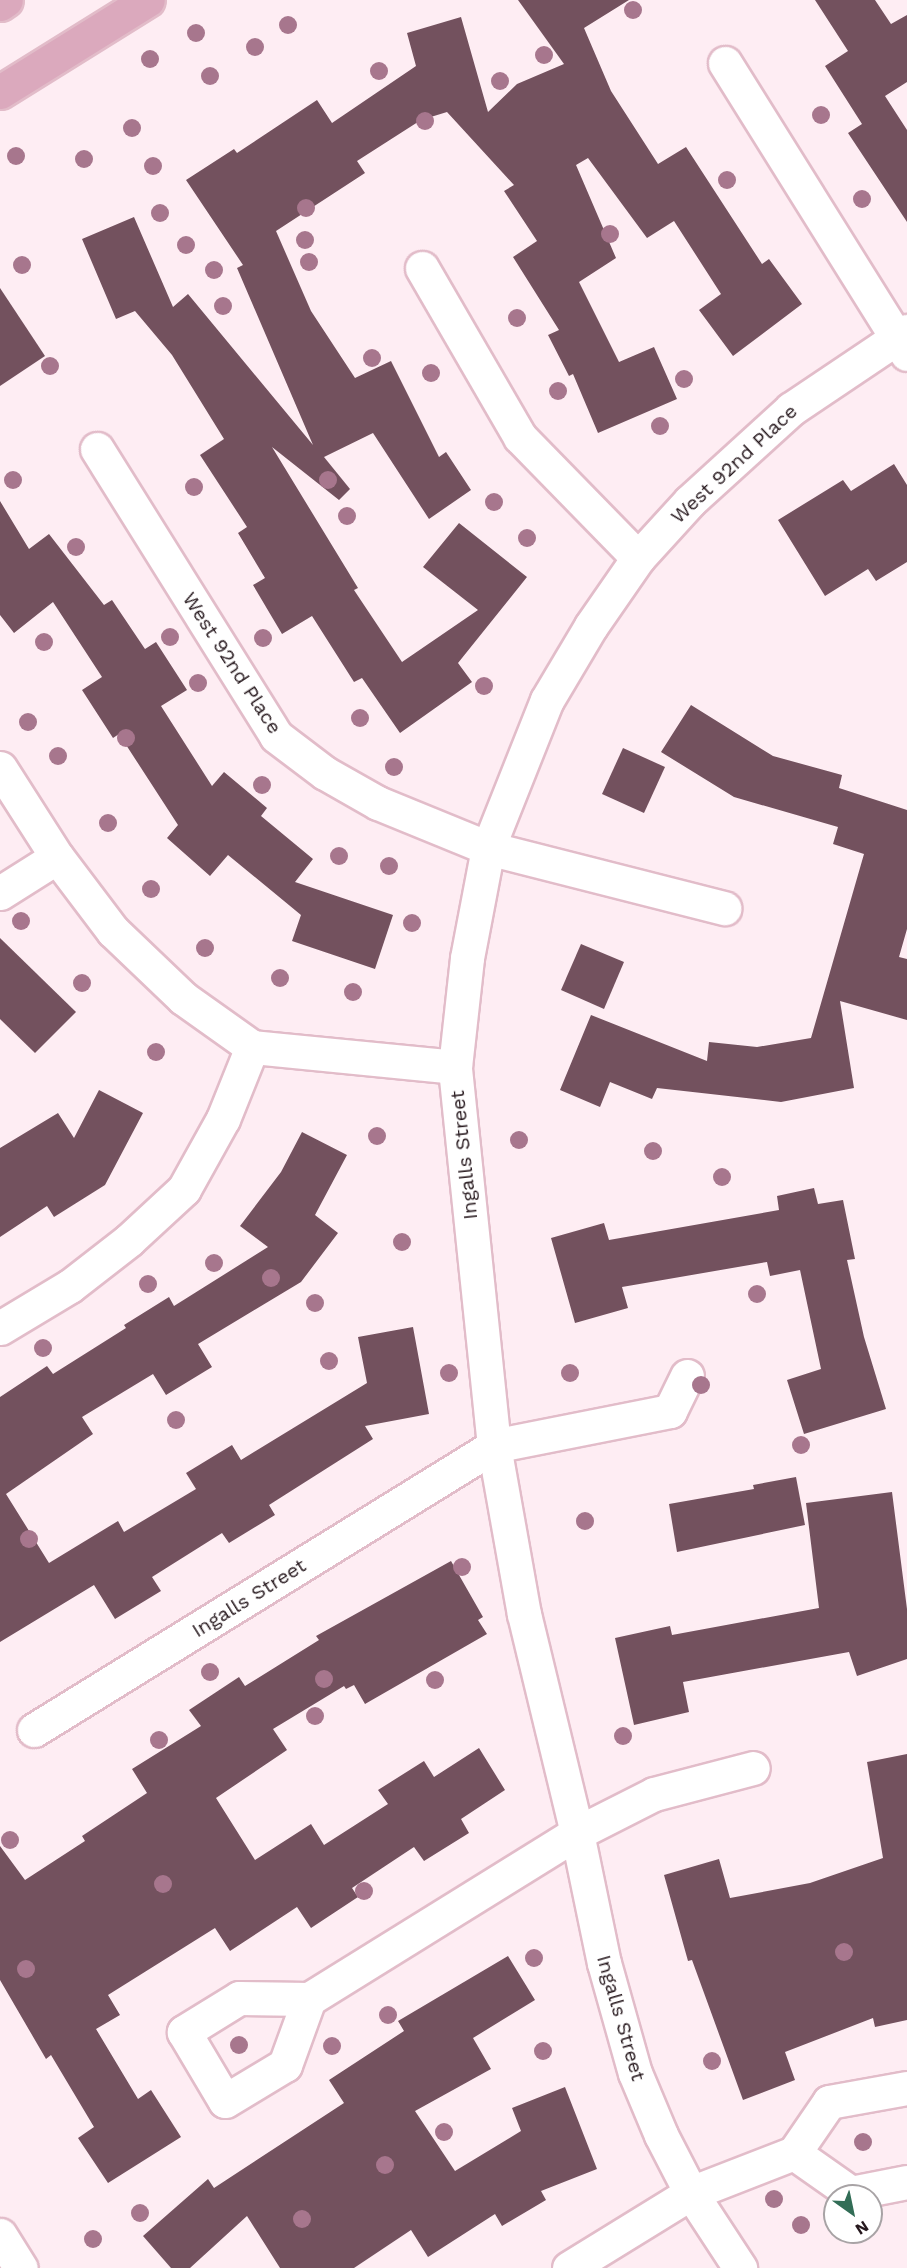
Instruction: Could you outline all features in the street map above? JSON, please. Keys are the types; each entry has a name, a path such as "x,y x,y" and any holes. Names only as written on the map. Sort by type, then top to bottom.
{"main road":[{"path":"0,4 6,0"},
{"path":"0,92 148,0"}],"street":[{"name":"West 92nd Place","path":"455,1067 467,958 488,848 547,700 591,626 638,558 690,501 791,409 904,341 724,63"},
{"path":"422,268 520,437 638,558"},
{"name":"West 92nd Place","path":"97,449 276,736 325,772 378,803 488,848 724,908"},
{"name":"Ingalls Street","path":"0,768 57,858 113,932 183,998 252,1047 455,1067 494,1446 524,1614 577,1833 604,1963 635,2073 661,2135 691,2193 740,2268"},
{"path":"0,893 57,858"},
{"path":"0,1328 70,1286 129,1240 184,1189 223,1119 252,1047"},
{"name":"Ingalls Street","path":"34,1730 494,1446 670,1411 687,1376"},
{"path":"309,1999 577,1833 654,1794 753,1768"},
{"path":"569,2268 691,2193 794,2153 829,2102 907,2088"},
{"path":"794,2153 851,2193 907,2181"},
{"path":"0,2235 21,2268"}],"building":[{"path":"518,0 629,0 584,28 611,91 658,164 686,147 762,264 769,259 802,304 733,356 699,310 721,294 674,221 647,238 588,158 576,165 616,258 579,282 619,362 654,347 677,399 598,433 573,374 569,376 548,335 559,330 513,257 537,241 504,191 514,185 447,112 421,120 357,161 365,173 276,231 311,311 355,378 391,361 439,457 446,452 471,490 429,519 373,433 324,457 350,489 339,500 272,447 358,588 354,590 402,662 478,610 423,567 459,523 527,577 458,663 472,682 400,733 362,678 354,682 312,616 282,634 253,585 265,578 238,533 247,527 200,455 224,439 172,355 135,311 116,319 82,239 134,217 173,307 188,294 313,445 237,268 243,265 186,180 234,149 237,153 317,100 332,123 416,66 407,33 461,17 488,112 517,84 564,64"},
{"path":"815,0 875,0 891,24 907,15 907,82 885,96 907,130 907,222 848,133 862,124 825,66 848,51"},
{"path":"0,288 45,356 0,386"},
{"path":"894,464 907,485 907,562 876,581 868,569 825,596 778,520 843,480 851,491"},
{"path":"0,501 29,549 49,534 104,605 112,600 145,649 156,642 187,690 161,706 212,786 224,772 267,808 261,816 313,859 295,882 393,915 375,969 292,941 301,915 228,855 210,876 167,838 178,825 119,734 113,738 82,690 102,677 53,602 14,633 0,615"},
{"path":"691,705 773,756 842,775 839,788 907,810 907,929 899,957 907,959 907,1020 840,1001 854,1088 781,1102 657,1088 652,1099 610,1082 600,1107 560,1090 591,1015 707,1061 709,1042 757,1047 811,1038 864,854 833,844 838,827 734,797 661,752"},
{"path":"623,748 665,767 644,813 602,794"},
{"path":"0,938 76,1012 35,1053 0,1019"},
{"path":"581,944 624,962 604,1009 561,990"},
{"path":"99,1090 143,1113 105,1185 54,1217 47,1206 0,1237 0,1148 58,1113 74,1138"},
{"path":"302,1132 347,1155 315,1215 338,1233 301,1282 198,1344 212,1367 166,1395 153,1374 82,1417 93,1434 6,1494 49,1563 118,1521 124,1532 196,1489 186,1473 232,1445 241,1460 367,1383 358,1337 413,1327 429,1414 365,1426 373,1439 269,1505 275,1515 229,1543 222,1533 152,1577 161,1591 115,1619 94,1585 0,1642 0,1397 47,1366 53,1374 126,1328 124,1325 169,1297 174,1306 268,1247 240,1226 281,1172"},
{"path":"814,1188 818,1204 843,1200 855,1259 847,1260 864,1337 886,1409 804,1434 787,1380 821,1369 800,1270 770,1276 767,1262 622,1287 628,1308 575,1323 551,1238 604,1223 609,1240 779,1210 777,1196"},
{"path":"796,1477 805,1525 677,1552 669,1504 754,1489 753,1485"},
{"path":"892,1492 907,1609 907,1659 857,1676 849,1652 683,1682 689,1712 634,1725 615,1638 670,1626 672,1635 819,1608 806,1503"},
{"path":"451,1561 483,1617 478,1620 487,1634 365,1704 354,1685 346,1689 344,1686 273,1729 287,1750 216,1798 255,1860 311,1824 324,1845 388,1804 378,1790 424,1761 434,1777 479,1748 505,1790 461,1819 469,1833 424,1861 414,1847 352,1888 358,1897 311,1928 297,1907 230,1951 215,1928 108,1995 120,2015 96,2029 138,2099 151,2090 181,2137 108,2183 78,2138 94,2127 51,2055 46,2059 0,1980 0,1846 25,1880 85,1841 82,1836 147,1793 132,1769 201,1726 189,1710 239,1677 245,1686 319,1640 316,1636"},
{"path":"907,1754 907,2020 875,2027 873,2018 785,2052 795,2080 743,2100 692,1960 688,1961 664,1875 719,1859 730,1898 810,1883 883,1858 867,1762"},
{"path":"508,1956 535,2000 473,2038 491,2069 415,2111 455,2171 521,2131 512,2108 565,2087 597,2169 541,2191 546,2200 502,2226 495,2214 428,2257 411,2230 354,2268 280,2268 247,2216 190,2268 171,2268 143,2236 208,2179 214,2188 344,2103 329,2080 404,2031 398,2021"}]}
